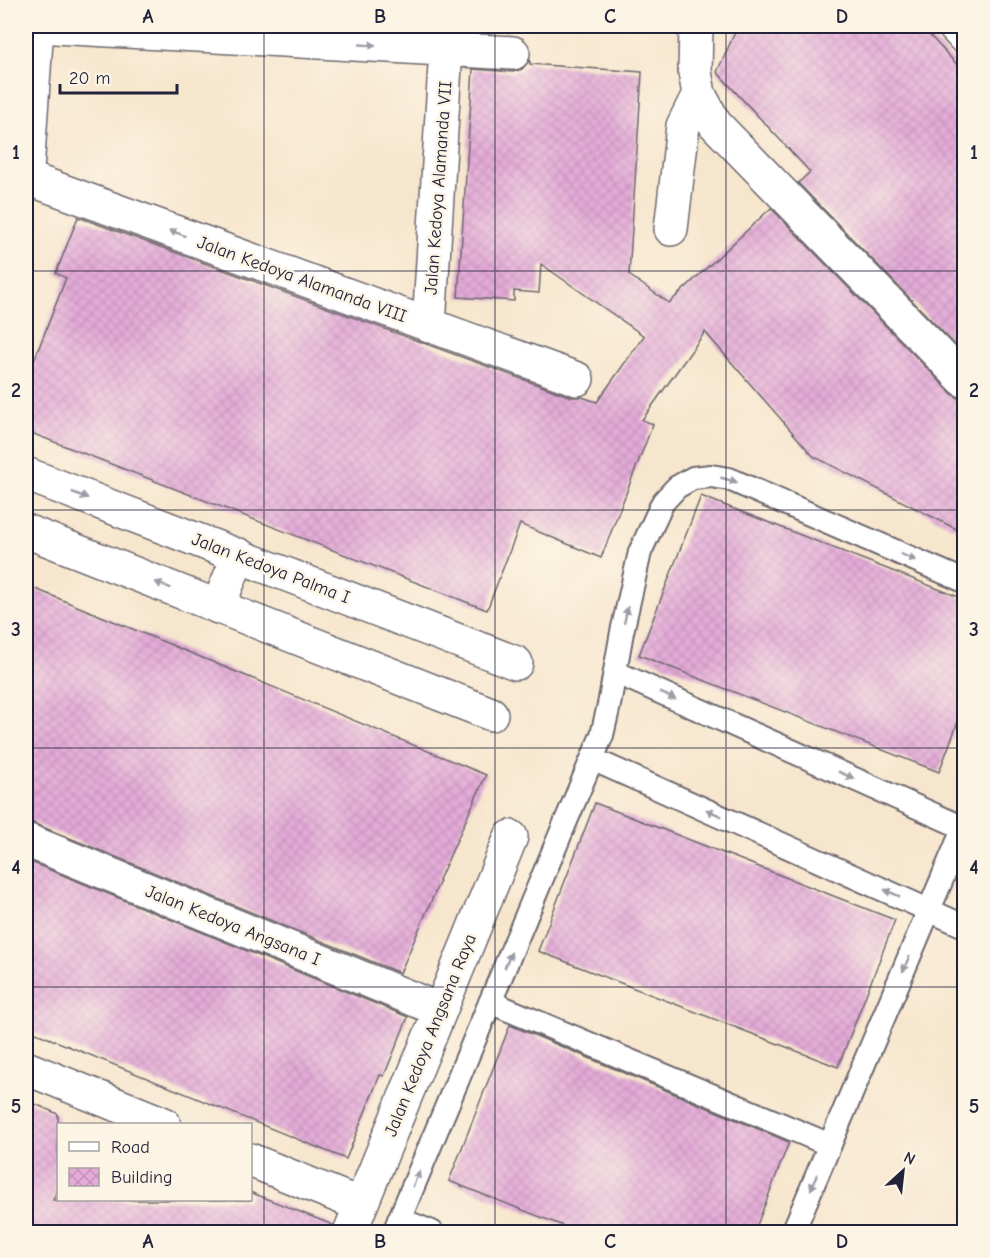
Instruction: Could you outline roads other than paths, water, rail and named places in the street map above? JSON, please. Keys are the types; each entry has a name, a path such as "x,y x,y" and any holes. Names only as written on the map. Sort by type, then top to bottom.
{"street":[{"path":"26,182 37,26 513,53"},
{"path":"696,26 695,72 699,94 715,124 964,380"},
{"path":"954,26 964,37"},
{"name":"Jalan Kedoya Alamanda VII","path":"429,326 447,49"},
{"path":"671,229 683,126 699,94"},
{"name":"Jalan Kedoya Alamanda VIII","path":"26,182 577,379"},
{"name":"Jalan Kedoya Palma I","path":"26,474 516,663"},
{"path":"26,531 491,714"},
{"path":"218,607 239,555"},
{"name":"Jalan Kedoya Angsana Raya","path":"355,1219 511,837"},
{"name":"Jalan Kedoya Angsana I","path":"26,840 440,1010"},
{"path":"26,1068 159,1123"},
{"path":"252,1161 355,1219"}],"lane":[{"path":"432,1233 396,1226 602,735 640,552 663,502 677,487 693,478 711,476 729,479 964,581"},
{"path":"615,672 964,827 793,1233"},
{"path":"592,759 964,926"},
{"path":"490,1002 830,1144"}]}
